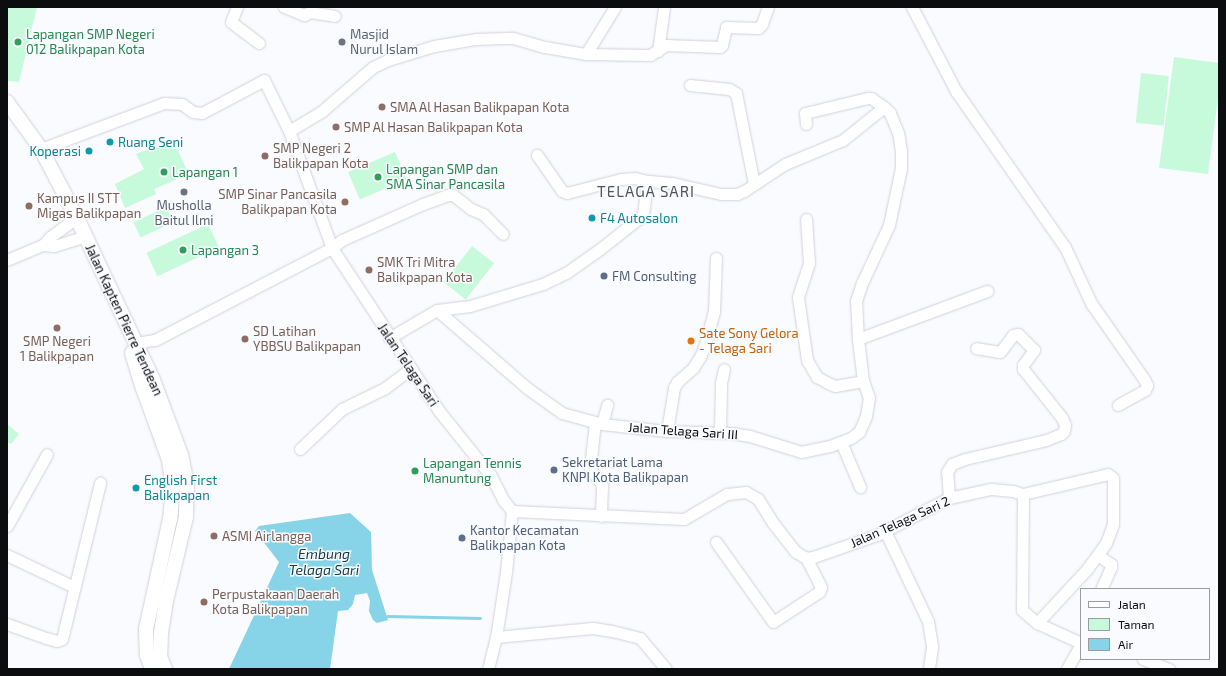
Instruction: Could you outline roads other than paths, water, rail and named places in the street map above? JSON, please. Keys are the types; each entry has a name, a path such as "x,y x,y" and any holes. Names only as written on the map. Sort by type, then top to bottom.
{"street":[{"path":"237,7 231,22 259,43"},
{"path":"284,7 304,14 310,12 335,16"},
{"path":"586,54 615,7"},
{"path":"658,51 664,7"},
{"path":"289,131 322,111 373,67 388,60 434,46 476,39 513,38 545,47 586,54 644,56 658,51 666,45 720,47 722,45 726,27 758,28 762,24 768,7"},
{"path":"912,7 956,91 1065,247 1091,303 1144,379 1147,385 1146,390 1118,405"},
{"name":"Jalan Telaga Sari","path":"42,149 164,103 182,104 193,112 202,113 264,80 289,131 332,248 410,369 439,411 491,476 504,501 512,511"},
{"path":"690,85 729,89 736,93 754,184"},
{"path":"537,155 562,191 567,194 621,179 635,178 647,181 672,183 721,194 736,194 785,164 843,140 884,107 871,98 868,98 805,113 806,124"},
{"name":"Jalan Kapten Pierre Tendean","path":"7,102 22,124 142,357 153,380 181,455 186,484 186,517 166,601 161,633 160,656 165,669"},
{"name":"Jalan Telaga Sari III","path":"437,310 527,388 562,413 598,423 667,431 720,432 750,436 801,452 830,446 841,442 859,432 866,416 869,398 863,381 858,339 856,301 865,277 889,225 901,168 901,151 898,133 890,113 884,107"},
{"path":"7,115 22,124"},
{"name":"Jalan Kapten Pierre Tendean","path":"22,124 29,130 42,149 131,351 169,460 173,487 170,519 146,629 147,655 152,669"},
{"path":"389,338 437,310 470,306 543,284 566,273 600,249 643,215 647,181"},
{"path":"135,343 154,340 332,248 342,240 423,204 448,195 453,195 471,209 483,214 503,234"},
{"path":"806,219 809,263 798,297 807,360 817,377 835,386 863,381"},
{"path":"43,245 54,246 77,229"},
{"path":"7,260 43,245 50,237 77,229"},
{"path":"667,431 674,388 677,382 693,368 701,355 706,341 714,312 716,258"},
{"path":"858,339 987,291"},
{"path":"949,498 947,472 952,464 965,459 1046,440 1061,434 1064,431 1065,425 1062,418 1023,369 1023,365 1034,350 1018,334 1012,335 1000,352 976,348"},
{"path":"142,357 154,340"},
{"path":"300,449 342,409 385,388 410,369"},
{"path":"720,432 724,369"},
{"path":"601,516 602,485 590,468 598,423 607,405"},
{"path":"841,442 860,487"},
{"path":"7,526 47,454"},
{"path":"1037,624 1098,555 1108,539 1113,524 1114,483 1112,476 1108,474 1023,494 1022,610 1037,624 1080,641"},
{"path":"7,624 55,641 62,637 100,483"},
{"name":"Jalan Telaga Sari 2","path":"806,558 813,558 884,531 949,498 991,489 1003,489 1023,494"},
{"path":"488,669 496,637 506,572 512,511 684,519 727,494 746,492 758,499 773,523 796,552 806,558 821,588 819,592 773,622 716,542"},
{"path":"884,531 928,621 932,647 929,669"},
{"path":"7,555 74,587"},
{"path":"1098,555 1111,564 1112,568 1102,588"},
{"path":"496,637 593,628 612,631 640,638 666,669"},
{"path":"1067,669 1080,643"},
{"path":"1146,660 1169,669"}],"water":[{"name":"Embung Telaga Sari","path":"350,513 371,532 372,570 388,620 377,623 373,620 369,611 370,601 367,593 355,595 353,604 348,610 338,611 330,669 229,669 279,562 255,531 259,526"}],"waterway":[{"path":"387,616 480,618"}],"place":[{"name":"Lapangan SMP Negeri 012 Balikpapan Kota","path":"18,42"},
{"name":"Masjid Nurul Islam","path":"342,42"},
{"name":"SMA Al Hasan Balikpapan Kota","path":"382,107"},
{"name":"SMP Al Hasan Balikpapan Kota","path":"336,127"},
{"name":"Ruang Seni","path":"110,142"},
{"name":"Koperasi","path":"89,151"},
{"name":"SMP Negeri 2 Balikpapan Kota","path":"265,156"},
{"name":"Lapangan 1","path":"164,172"},
{"name":"Lapangan SMP dan SMA Sinar Pancasila","path":"378,177"},
{"name":"Musholla Baitul Ilmi","path":"184,192"},
{"name":"SMP Sinar Pancasila Balikpapan Kota","path":"345,202"},
{"name":"Kampus II STT Migas Balikpapan","path":"29,206"},
{"name":"F4 Autosalon","path":"592,218"},
{"name":"Lapangan 3","path":"183,250"},
{"name":"SMK Tri Mitra Balikpapan Kota","path":"369,270"},
{"name":"FM Consulting","path":"604,276"},
{"name":"SMP Negeri 1 Balikpapan","path":"57,328"},
{"name":"SD Latihan YBBSU Balikpapan","path":"245,339"},
{"name":"Sate Sony Gelora - Telaga Sari","path":"691,341"},
{"name":"Sekretariat Lama KNPI Kota Balikpapan","path":"554,470"},
{"name":"Lapangan Tennis Manuntung","path":"415,471"},
{"name":"English First Balikpapan","path":"136,488"},
{"name":"ASMI Airlangga","path":"214,536"},
{"name":"Kantor Kecamatan Balikpapan Kota","path":"462,538"},
{"name":"Perpustakaan Daerah Kota Balikpapan","path":"204,602"}],"district":[{"name":"TELAGA SARI","path":"646,192"}]}
